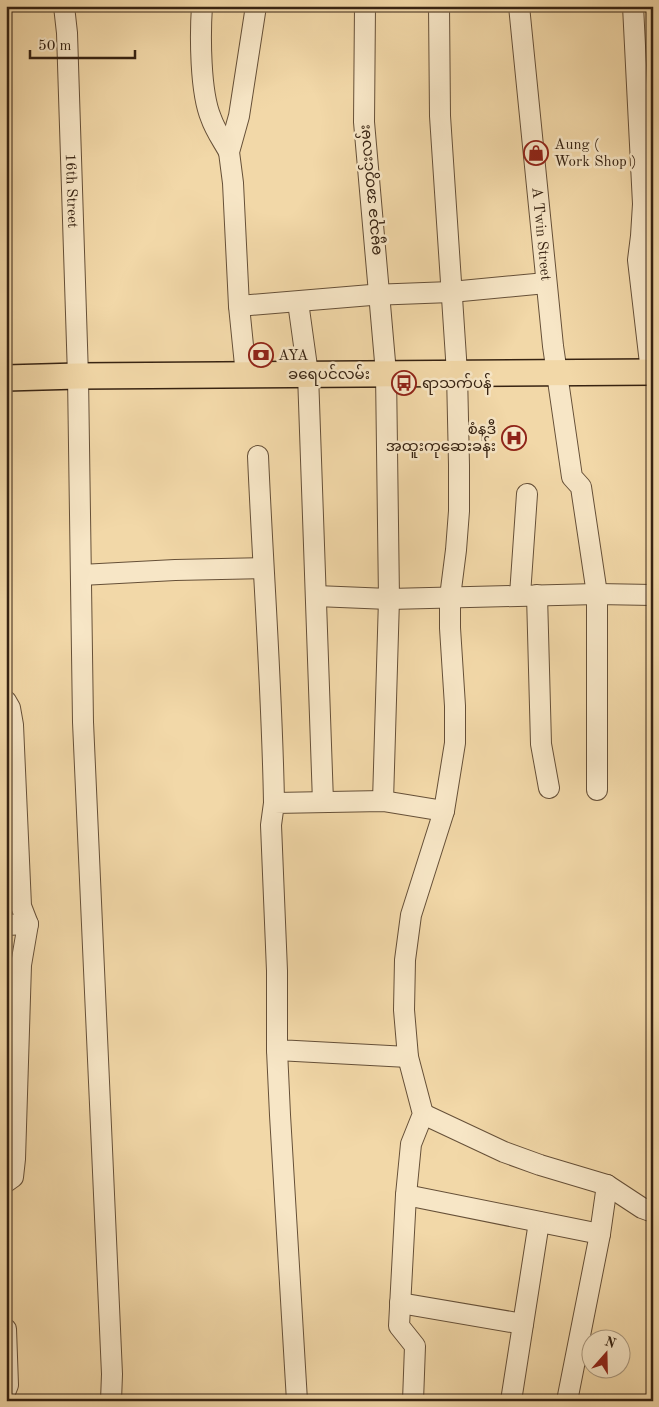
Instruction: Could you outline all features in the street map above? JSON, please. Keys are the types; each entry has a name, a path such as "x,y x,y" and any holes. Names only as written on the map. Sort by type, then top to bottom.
{"main road":[{"name":"ခရေပင်လမ်း","path":"6,378 652,372"}],"street":[{"name":"16th Street","path":"64,6 67,33 78,376 83,722 112,1364 111,1401"},
{"path":"202,6 200,24 204,85 210,117 229,152 233,184 239,306 246,375"},
{"path":"229,152 239,116 256,6"},
{"name":"ဓမ္မသုခ အတွင်းလမ်း","path":"365,6 364,122 386,373 389,599 383,801"},
{"path":"413,1401 415,1346 399,1326 406,1195 411,1144 423,1114 408,1057 404,1010 405,960 411,914 444,811 455,744 450,597 459,511 457,373 440,116 439,6"},
{"name":"A Twin Street","path":"518,6 557,372 572,477 581,487 597,594 597,790"},
{"path":"634,6 642,204 647,235 638,260 652,372"},
{"path":"239,306 451,292 546,282"},
{"path":"298,302 308,374 323,802"},
{"path":"258,456 272,729 274,803 271,825 277,971 277,1050 297,1401"},
{"path":"528,494 528,595 541,744 549,788"},
{"path":"81,575 263,568"},
{"path":"316,596 389,599 528,595 653,595"},
{"path":"6,701 10,708 13,725 21,906 28,924 21,965 15,1158 13,1176 6,1182"},
{"path":"274,803 383,801 444,811"},
{"path":"6,924 28,924"},
{"path":"277,1050 408,1057"},
{"path":"423,1114 504,1152 607,1185 642,1208 653,1212"},
{"path":"567,1401 600,1234 607,1185"},
{"path":"406,1195 600,1234"},
{"path":"511,1401 539,1222"},
{"path":"400,1303 523,1324"},
{"path":"6,1329 8,1385 6,1390"}],"place":[{"name":"Aung ( Work Shop )","path":"536,153"},
{"name":"AYA","path":"261,355"},
{"name":"ရာသက်ပန်","path":"404,383"},
{"name":"စံနဒီ အထူးကုဆေးခန်း","path":"514,438"}]}
